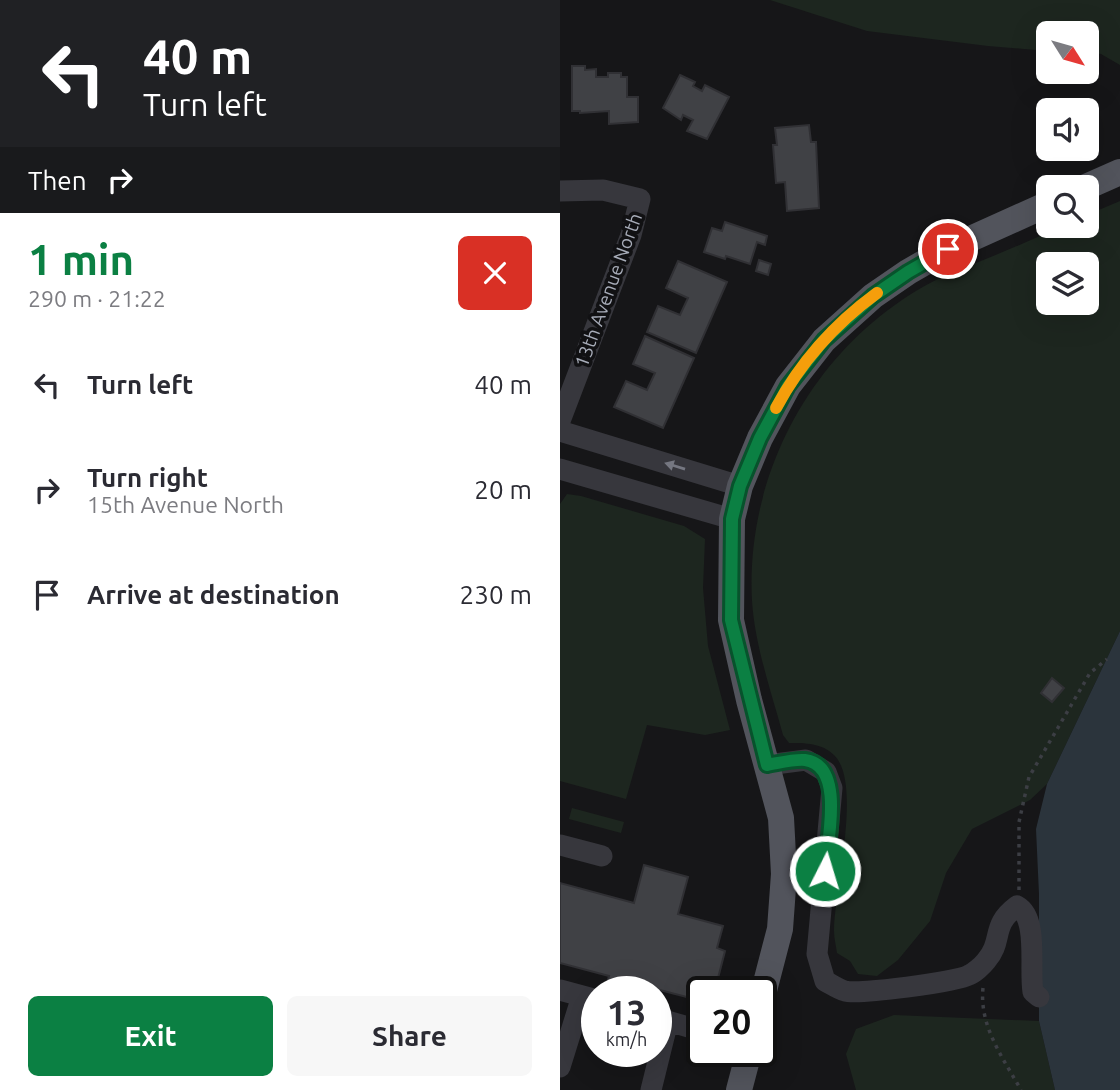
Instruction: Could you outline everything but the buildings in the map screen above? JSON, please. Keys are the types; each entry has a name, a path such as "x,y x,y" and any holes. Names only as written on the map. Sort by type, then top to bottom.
{"main road":[{"path":"1099,182 1120,172"},
{"path":"768,976 780,929 784,874 781,818 731,620 732,519 740,486 760,438 788,386 824,340 873,296 908,272 948,249 1036,209"},
{"path":"739,1090 745,1067"}],"street":[{"name":"13th Avenue North","path":"560,191 603,190 640,199 631,235 560,421"},
{"path":"560,431 740,486"},
{"path":"560,469 732,519"},
{"path":"767,765 807,760 826,772 832,788 817,954 825,981 846,992 947,982 970,975 986,961 995,945 999,926 1005,915 1017,906 1025,911 1030,923 1031,979 1033,992 1039,996"},
{"path":"560,845 603,856"},
{"path":"560,990 581,996"},
{"path":"560,1068 581,1017"},
{"path":"651,1090 655,1067"}],"path":[{"path":"1017,906 1020,871 1017,847 1019,822 1029,777 1045,746 1072,708 1090,673 1107,659"},
{"path":"986,961 982,993 987,1029 1021,1090"}],"shaded area":[{"path":"770,0 1120,0 1120,65 1099,54 1099,21 1036,21 1036,50 867,31"},
{"path":"1120,201 1120,631 1047,784 1030,800 972,829 946,873 930,921 898,960 877,976 858,974 850,961 837,953 834,934 847,812 842,769 834,755 824,748 789,743 783,735 756,635 752,601 753,552 761,504 776,459 796,415 823,375 854,339 891,308 932,282 1036,238 1099,238 1099,210"},
{"path":"567,494 684,526 705,539 703,588 708,646 730,730 705,735 647,725 626,799 560,781 560,504"},
{"path":"1120,631 1120,1090 1055,1090 1039,1021 1036,829 1047,784"},
{"path":"572,808 624,822 621,833 569,819"},
{"path":"894,1015 1039,1021 1055,1090 856,1090 846,1054 856,1029"}],"slow traffic":[{"path":"776,408 788,386 824,340 877,293"}],"route":[{"path":"825,871 832,788 826,772 807,760 767,765 749,700 731,620 732,519 740,486 760,438 788,386 824,340 873,296 948,249"}]}
